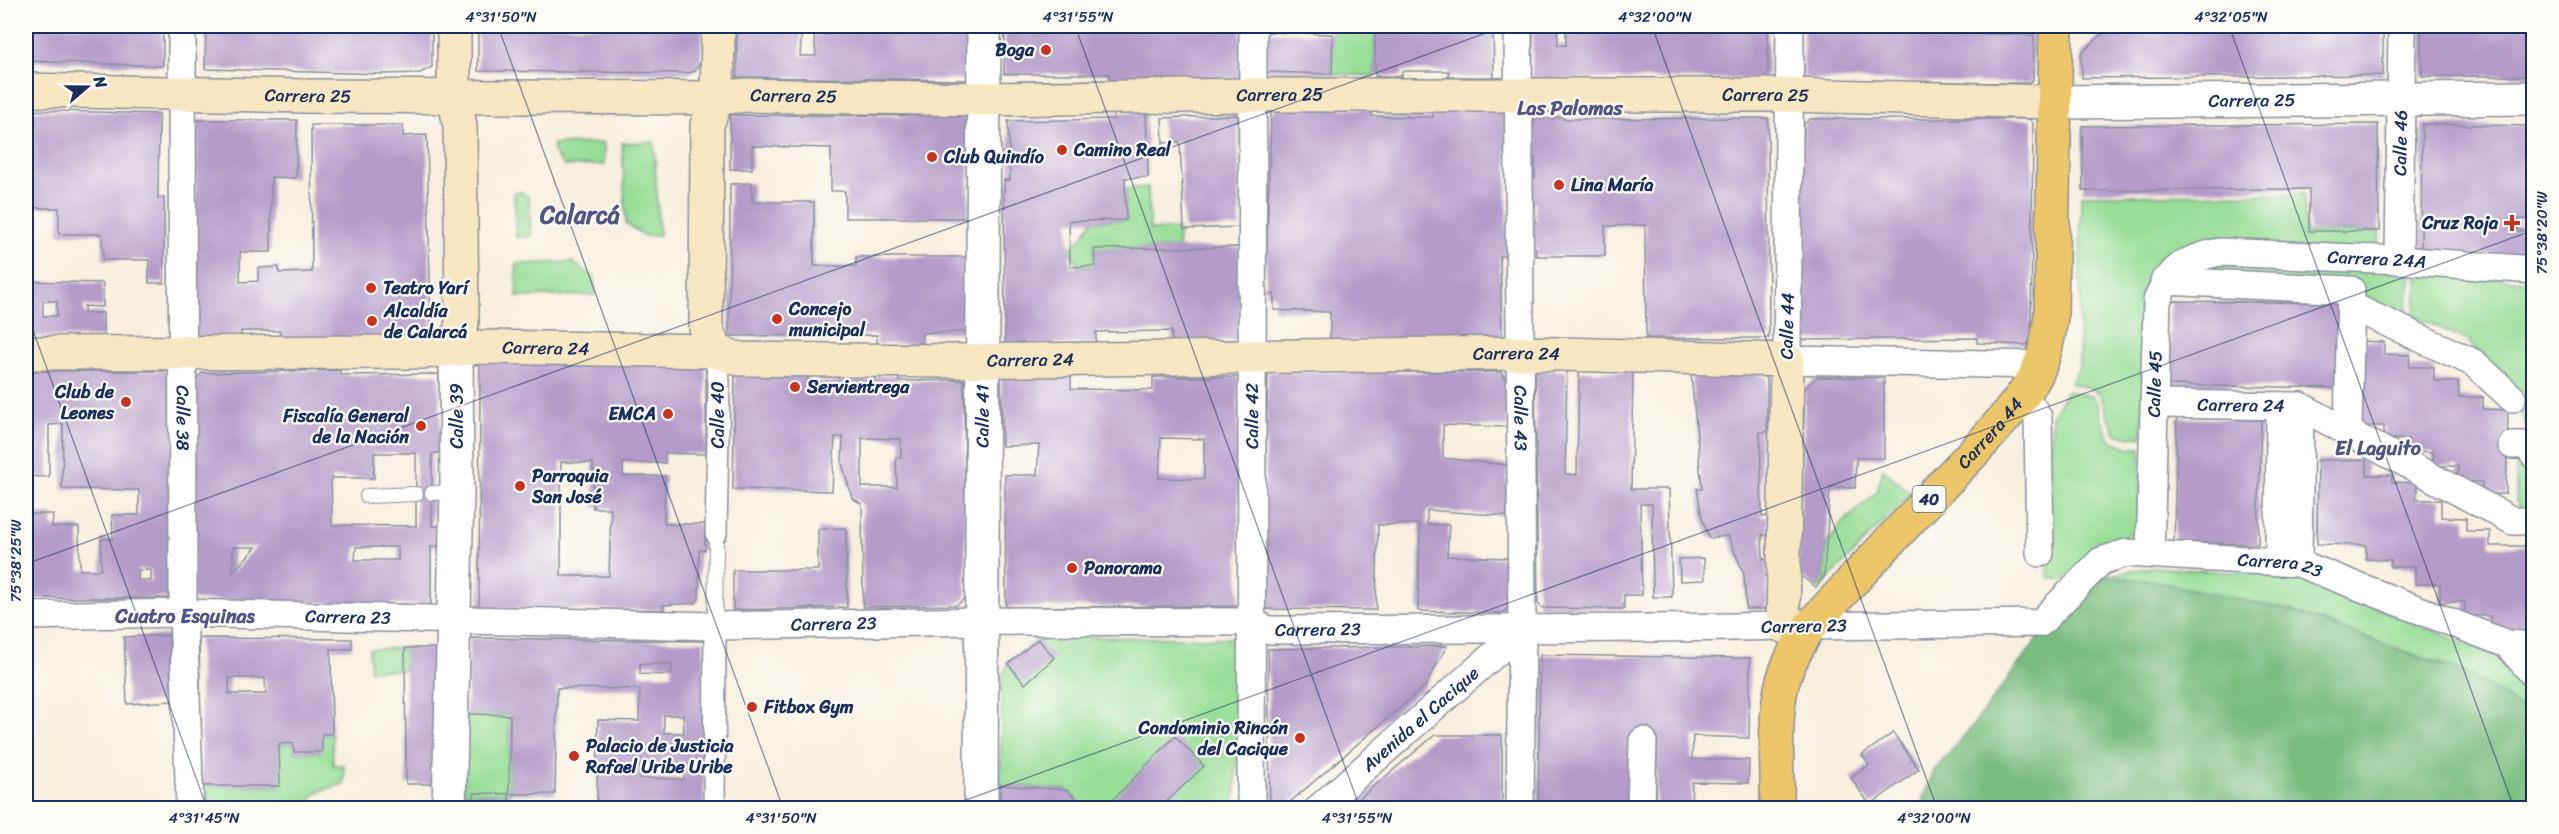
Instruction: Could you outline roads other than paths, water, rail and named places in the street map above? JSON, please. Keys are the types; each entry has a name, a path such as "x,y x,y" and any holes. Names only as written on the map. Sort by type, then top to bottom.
{"highway":[{"name":"40","path":"2039,365 2049,339 2051,315 2054,102 2060,34"},
{"name":"Carrera 44","path":"1797,626 1971,455 2023,393 2039,365"},
{"name":"Calle 44","path":"1777,808 1778,709 1783,683 1791,662 1797,626"}],"main road":[{"name":"Calle 39","path":"454,26 454,97 460,126 462,322 456,350"},
{"name":"Calle 40","path":"715,351 706,328 707,125 717,98 718,26"},
{"name":"Carrera 25","path":"26,90 454,97 717,98 747,95 984,99 1252,95 1790,95 2054,102"},
{"name":"Carrera 24","path":"26,353 183,354 456,350 483,347 715,351 739,358 984,360 1521,353 1787,360"},
{"name":"Calle 44","path":"1787,360 1797,626"}],"street":[{"name":"Calle 38","path":"182,26 183,613 190,808"},
{"name":"Calle 41","path":"981,808 984,26"},
{"name":"Calle 42","path":"1251,808 1253,26"},
{"name":"Calle 43","path":"1518,26 1522,630 1520,808"},
{"name":"Calle 44","path":"1787,360 1790,26"},
{"name":"Calle 46","path":"2399,260 2402,26"},
{"name":"Carrera 25","path":"2054,102 2534,98"},
{"name":"Carrera 24A","path":"2164,281 2180,265 2196,257 2220,252 2399,260 2534,270"},
{"name":"Carrera 24A","path":"2164,281 2351,298 2474,363 2512,398"},
{"name":"Calle 45","path":"2151,554 2157,301 2164,281"},
{"path":"2348,431 2351,298"},
{"name":"Calle 39","path":"449,808 453,620 444,492 456,350"},
{"name":"Calle 40","path":"715,351 719,382 716,533"},
{"name":"Carrera 24","path":"1787,360 2039,365"},
{"path":"2023,393 2038,417 2040,553"},
{"name":"Carrera 24","path":"2154,404 2290,406 2348,431 2523,521"},
{"path":"2288,562 2290,406"},
{"name":"Carrera 23","path":"26,616 183,613 715,626 982,621 1252,622 1268,630 1458,628 1522,630 2040,623 2101,561 2126,553 2288,562 2520,645"},
{"name":"Calle 40","path":"714,808 715,626"},
{"name":"Avenida el Cacique","path":"1319,808 1522,630"},
{"path":"2520,645 2534,675"},
{"path":"1641,808 1643,741"}],"lane":[{"path":"367,496 416,494"},
{"name":"Calle 40","path":"715,626 716,533"}],"place":[{"name":"Boga","path":"1046,50"},
{"name":"Camino Real","path":"1062,150"},
{"name":"Club Quindío","path":"932,157"},
{"name":"Lina María","path":"1559,185"},
{"name":"Cruz Roja","path":"2512,223"},
{"name":"Teatro Yarí","path":"371,288"},
{"name":"Concejo municipal","path":"777,319"},
{"name":"Alcaldía de Calarcá","path":"372,321"},
{"name":"Servientrega","path":"795,387"},
{"name":"Club de Leones","path":"126,402"},
{"name":"EMCA","path":"668,414"},
{"name":"Fiscalía General de la Nación","path":"421,426"},
{"name":"Parroquia San José","path":"520,486"},
{"name":"Panorama","path":"1072,568"},
{"name":"Fitbox Gym","path":"752,707"},
{"name":"Condominio Rincón del Cacique","path":"1300,738"},
{"name":"Palacio de Justicia Rafael Uribe Uribe","path":"574,756"}],"district":[{"name":"Las Palomas","path":"1570,108"},
{"name":"Calarcá","path":"580,215"},
{"name":"El Laguito","path":"2378,448"},
{"name":"Cuatro Esquinas","path":"185,616"}]}
